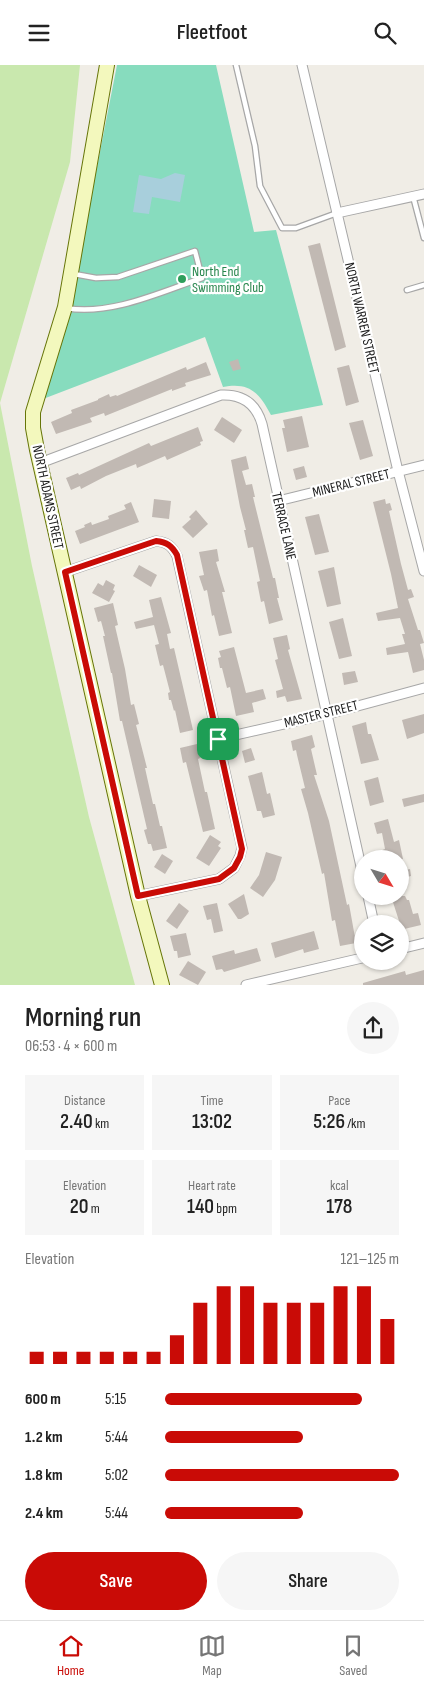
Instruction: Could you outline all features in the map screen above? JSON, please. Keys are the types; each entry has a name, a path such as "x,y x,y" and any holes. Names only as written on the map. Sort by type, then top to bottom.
{"street":[{"name":"NORTH ADAMS STREET","path":"107,65 65,307 33,412 33,428 138,896 162,985"},
{"name":"NORTH WARREN STREET","path":"302,65 398,471 424,571"},
{"path":"337,213 424,193"},
{"name":"TERRACE LANE","path":"40,463 212,398 230,395 248,400 259,414 357,850"},
{"name":"MINERAL STREET","path":"278,501 424,465"},
{"path":"65,572 149,542 163,541 174,549 177,555 242,849 234,868 219,879 138,896"},
{"name":"MASTER STREET","path":"218,739 328,714 424,688"},
{"path":"409,947 424,943"},
{"path":"246,985 354,960"}],"lane":[{"path":"236,65 255,146 260,186 282,228 296,228 337,213"},
{"path":"413,196 424,238"},
{"path":"65,307 105,309 202,278 194,251 118,277 96,278 71,274"},
{"path":"407,290 424,285"}],"green space":[{"path":"0,65 80,65 70,162 0,403"},
{"name":"North End Swimming Club","path":"117,65 216,65 254,232 276,230 323,405 271,415 258,395 253,391 240,386 223,387 205,337 43,399 66,325"},
{"path":"0,403 32,566 89,817 135,985 0,985"}],"water":[{"path":"175,173 185,175 180,202 152,197 149,214 133,212 139,175 161,179"}],"building":[{"path":"320,243 346,347 335,351 308,246"},
{"path":"238,359 241,369 233,371 229,362"},
{"path":"206,362 211,375 185,383 186,386 172,391 172,389 105,416 104,413 90,418 92,422 56,434 51,422 72,413 71,410 109,394 110,397 117,396 186,367 187,370"},
{"path":"349,365 359,402 346,406 337,368"},
{"path":"302,416 309,447 287,452 282,428 285,428 283,420"},
{"path":"222,417 242,430 234,443 214,430"},
{"path":"363,420 373,456 360,460 349,423"},
{"path":"198,427 203,441 200,442 201,445 167,460 165,456 137,468 136,464 81,489 80,486 71,490 66,478 78,473 79,475 149,443 151,446"},
{"path":"246,456 249,469 242,471 246,485 252,484 255,497 253,497 273,578 275,578 279,598 277,598 283,620 269,624 264,601 261,602 257,582 260,581 253,547 248,548 231,460"},
{"path":"304,466 307,477 296,480 293,469"},
{"path":"154,499 171,501 169,519 152,517"},
{"path":"385,499 386,504 390,503 392,510 389,511 408,590 411,589 414,597 408,599 424,643 420,644 424,660 424,670 413,673 408,652 387,655 386,648 405,644 402,634 405,634 400,618 378,621 376,613 398,608 373,502"},
{"path":"131,502 139,522 80,544 75,531 91,522 92,525 109,519 108,516 126,509 124,505"},
{"path":"196,510 208,524 193,538 182,527 191,519 189,517"},
{"path":"319,514 329,552 315,555 305,517"},
{"path":"217,549 219,561 216,562 225,592 222,592 232,633 219,636 214,615 212,616 207,590 204,591 199,576 204,575 199,552"},
{"path":"139,565 157,575 151,587 133,576"},
{"path":"334,567 341,604 327,607 318,571"},
{"path":"106,580 115,585 113,590 115,591 109,602 92,593 98,583 103,586"},
{"path":"161,597 171,633 167,634 170,649 174,648 193,730 180,733 175,710 171,700 169,700 168,693 170,692 163,665 160,666 155,645 159,644 154,625 136,629 134,622 153,617 149,600"},
{"path":"113,603 118,625 115,626 131,705 134,704 139,724 136,725 147,768 145,768 153,804 155,804 160,826 162,826 167,848 153,851 151,844 148,844 144,830 147,829 122,721 120,721 112,673 103,636 105,636 101,621 98,622 94,608"},
{"path":"343,618 352,656 339,659 329,622"},
{"path":"287,635 290,649 288,650 302,699 287,702 285,696 277,698 276,691 283,689 275,660 278,659 273,638"},
{"path":"234,647 246,693 263,689 266,699 252,703 254,712 236,716 230,687 227,688 218,658 221,657 219,651"},
{"path":"355,671 358,682 344,685 342,673"},
{"path":"424,714 424,733 407,739 402,720"},
{"path":"366,722 368,734 371,734 379,760 361,764 352,726"},
{"path":"312,735 315,747 311,749 317,775 314,775 329,821 347,905 349,904 354,943 340,946 335,920 332,921 324,873 322,874 301,789 305,788 296,750 293,751 291,741"},
{"path":"197,744 200,758 198,759 215,829 203,832 186,762 183,763 180,748"},
{"path":"251,748 255,760 245,763 242,751"},
{"path":"262,772 267,794 270,793 275,815 263,818 261,811 257,811 248,776"},
{"path":"378,777 384,802 370,806 364,781"},
{"path":"424,794 424,802 404,807 402,799"},
{"path":"388,819 394,842 399,840 401,850 382,850 385,849 382,833 377,834 374,823"},
{"path":"210,835 221,842 218,846 221,848 209,866 196,858"},
{"path":"266,852 282,857 275,880 263,897 250,888 259,875"},
{"path":"162,854 173,861 165,874 154,867"},
{"path":"244,894 249,914 238,919 228,904"},
{"path":"409,900 413,914 418,913 421,925 409,928 409,915 397,915 394,905 409,905"},
{"path":"179,903 189,911 177,929 166,921"},
{"path":"217,903 223,931 214,933 211,919 207,920 203,906"},
{"path":"314,931 319,949 304,953 303,949 275,958 271,943"},
{"path":"186,933 191,955 178,958 170,936"},
{"path":"257,948 261,961 224,972 222,969 216,970 212,956 234,950 235,954"},
{"path":"188,961 206,972 198,985 179,975"},
{"path":"424,970 424,985 363,985 363,983 405,971 406,975"}],"place":[{"name":"North End Swimming Club","path":"182,279"}],"route":[{"path":"163,541 174,549 177,555 218,739 240,838 242,849 240,857 230,873 219,879 138,896 65,572 149,542 163,541"}]}
